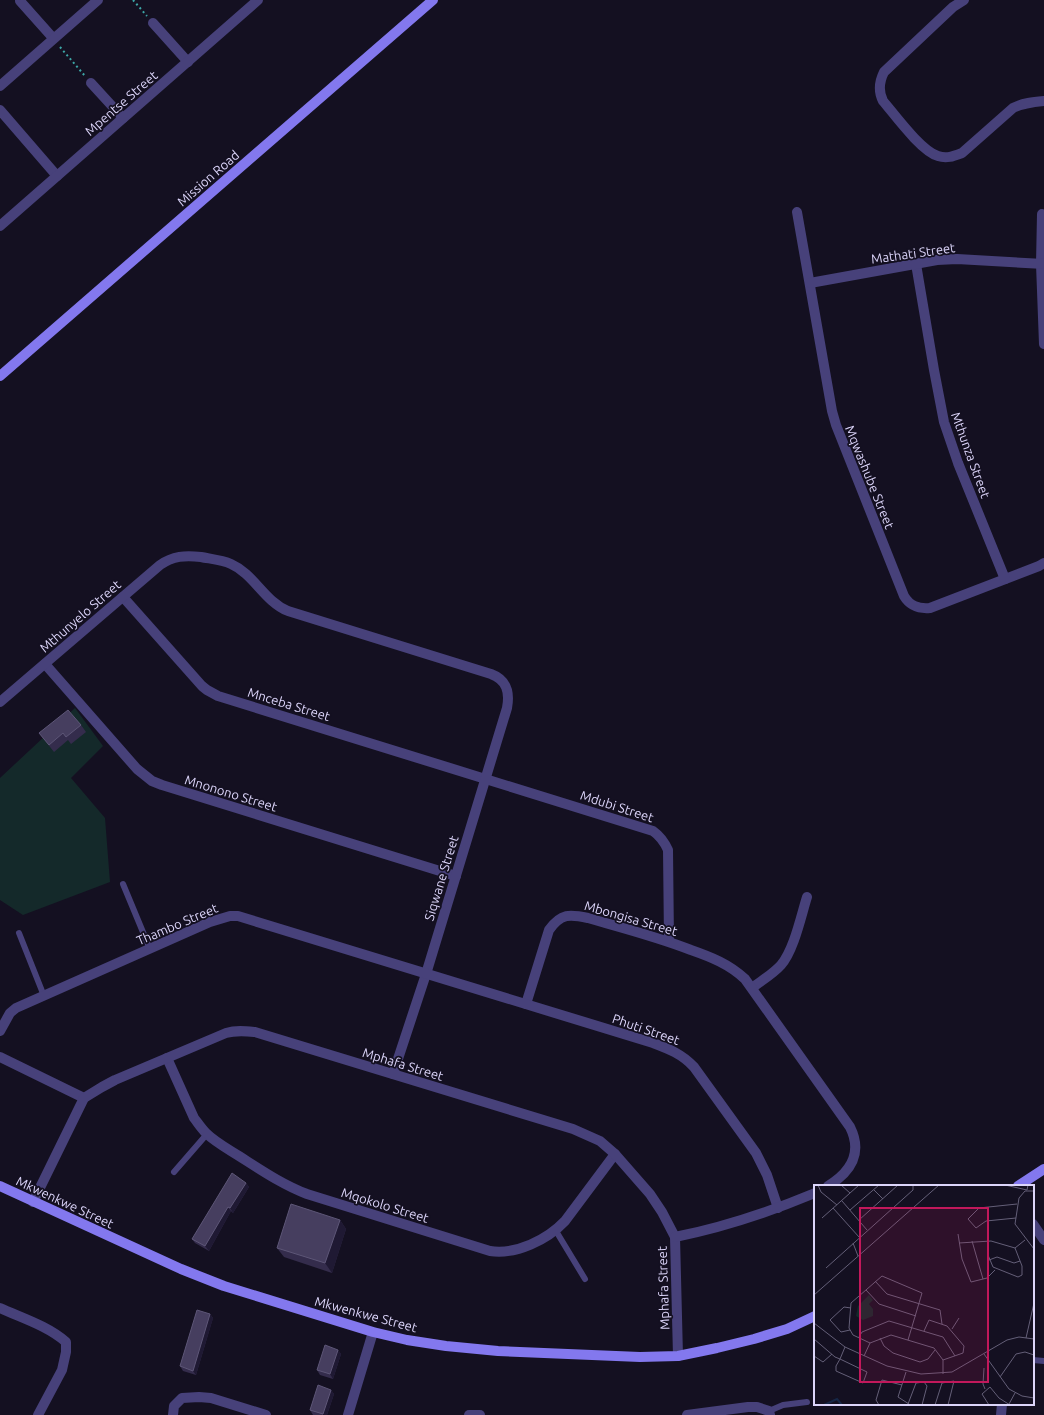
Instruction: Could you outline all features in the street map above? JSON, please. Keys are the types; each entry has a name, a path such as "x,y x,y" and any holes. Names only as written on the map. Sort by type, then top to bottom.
{"street":[{"path":"0,86 98,0"},
{"name":"Mission Road","path":"0,376 433,0"},
{"path":"964,0 953,7 884,72 879,87 880,95 883,101 923,147 938,156 946,158 962,152 1013,108 1026,103 1044,101"},
{"path":"20,1 53,38"},
{"name":"Mpentse Street","path":"0,226 188,62 253,2"},
{"path":"153,22 188,62"},
{"path":"91,83 123,118"},
{"path":"0,110 57,176"},
{"name":"Mqwashube Street","path":"797,212 829,398 836,425 904,596 908,602 921,609 930,608 1040,566 1044,563"},
{"path":"1042,214 1044,344"},
{"name":"Mathati Street","path":"810,283 937,260 957,259 1043,264"},
{"name":"Mthunza Street","path":"916,264 944,422 958,463 1005,579"},
{"name":"Mthunyelo Street","path":"0,702 160,565 168,560 180,556 208,558 232,564 243,572 272,602 288,612 498,676 508,689"},
{"name":"Mnceba Street","path":"123,596 202,686 218,696 485,779"},
{"name":"Mnonono Street","path":"45,664 137,770 152,781 456,876"},
{"name":"Siqwane Street","path":"394,1074 507,708 509,699 508,689"},
{"name":"Mdubi Street","path":"485,779 642,827 653,831 659,836 668,850 669,941"},
{"path":"752,988 781,965 787,957 796,935 807,898"},
{"name":"Mbongisa Street","path":"526,1004 549,930 553,924 566,915 588,918 669,941 725,963 745,979 752,988 855,1136 856,1150 852,1163 837,1181 830,1185"},
{"name":"Thambo Street","path":"0,1031 10,1013 16,1008 220,918 230,916 238,916 426,974"},
{"name":"Phuti Street","path":"426,974 660,1045 677,1052 694,1067 756,1153 767,1174 778,1208"},
{"name":"Mphafa Street","path":"84,1098 115,1080 226,1033 244,1030 255,1032 573,1129 600,1142 615,1154 650,1194 662,1212 675,1237 678,1356"},
{"path":"0,1057 84,1098 33,1202"},
{"name":"Mqokolo Street","path":"167,1058 194,1118 207,1134 272,1177 296,1190 490,1250 500,1252 510,1251 547,1237 556,1231 615,1154"},
{"path":"1020,1185 1044,1169"},
{"name":"Mkwenkwe Street","path":"0,1186 181,1269 263,1299 373,1332 407,1340 446,1346 498,1351 640,1357 678,1356 754,1339 787,1329 814,1316"},
{"path":"675,1237 726,1226 814,1193"},
{"path":"1034,1225 1044,1240"},
{"path":"0,1308 48,1329 66,1342 66,1352 62,1370 38,1415"},
{"path":"348,1415 373,1332"},
{"path":"173,1415 174,1406 182,1398 200,1397 212,1398 266,1415"},
{"path":"1001,1415 1002,1405"},
{"path":"687,1415 748,1407 757,1407 770,1413"},
{"path":"468,1415 480,1415"}],"lane":[{"path":"123,884 150,949"},
{"path":"19,933 44,996"},
{"path":"174,1172 207,1134"},
{"path":"556,1231 585,1279"},
{"path":"1034,1360 1044,1361"},
{"path":"770,1413 783,1405 807,1402"}],"path":[{"path":"134,0 153,22"},
{"path":"53,38 91,83"}],"green space":[{"path":"75,708 103,746 71,778 105,818 110,882 23,915 0,900 0,778"}],"building":[{"path":"68,710 81,725 66,737 63,733 49,745 39,733"},
{"path":"232,1173 246,1183 230,1208 228,1207 205,1246 192,1239"},
{"path":"291,1204 340,1220 325,1263 277,1248"},
{"path":"197,1310 210,1314 193,1371 180,1366"},
{"path":"325,1345 338,1350 330,1374 317,1370"},
{"path":"318,1385 331,1390 323,1414 310,1410"}]}
